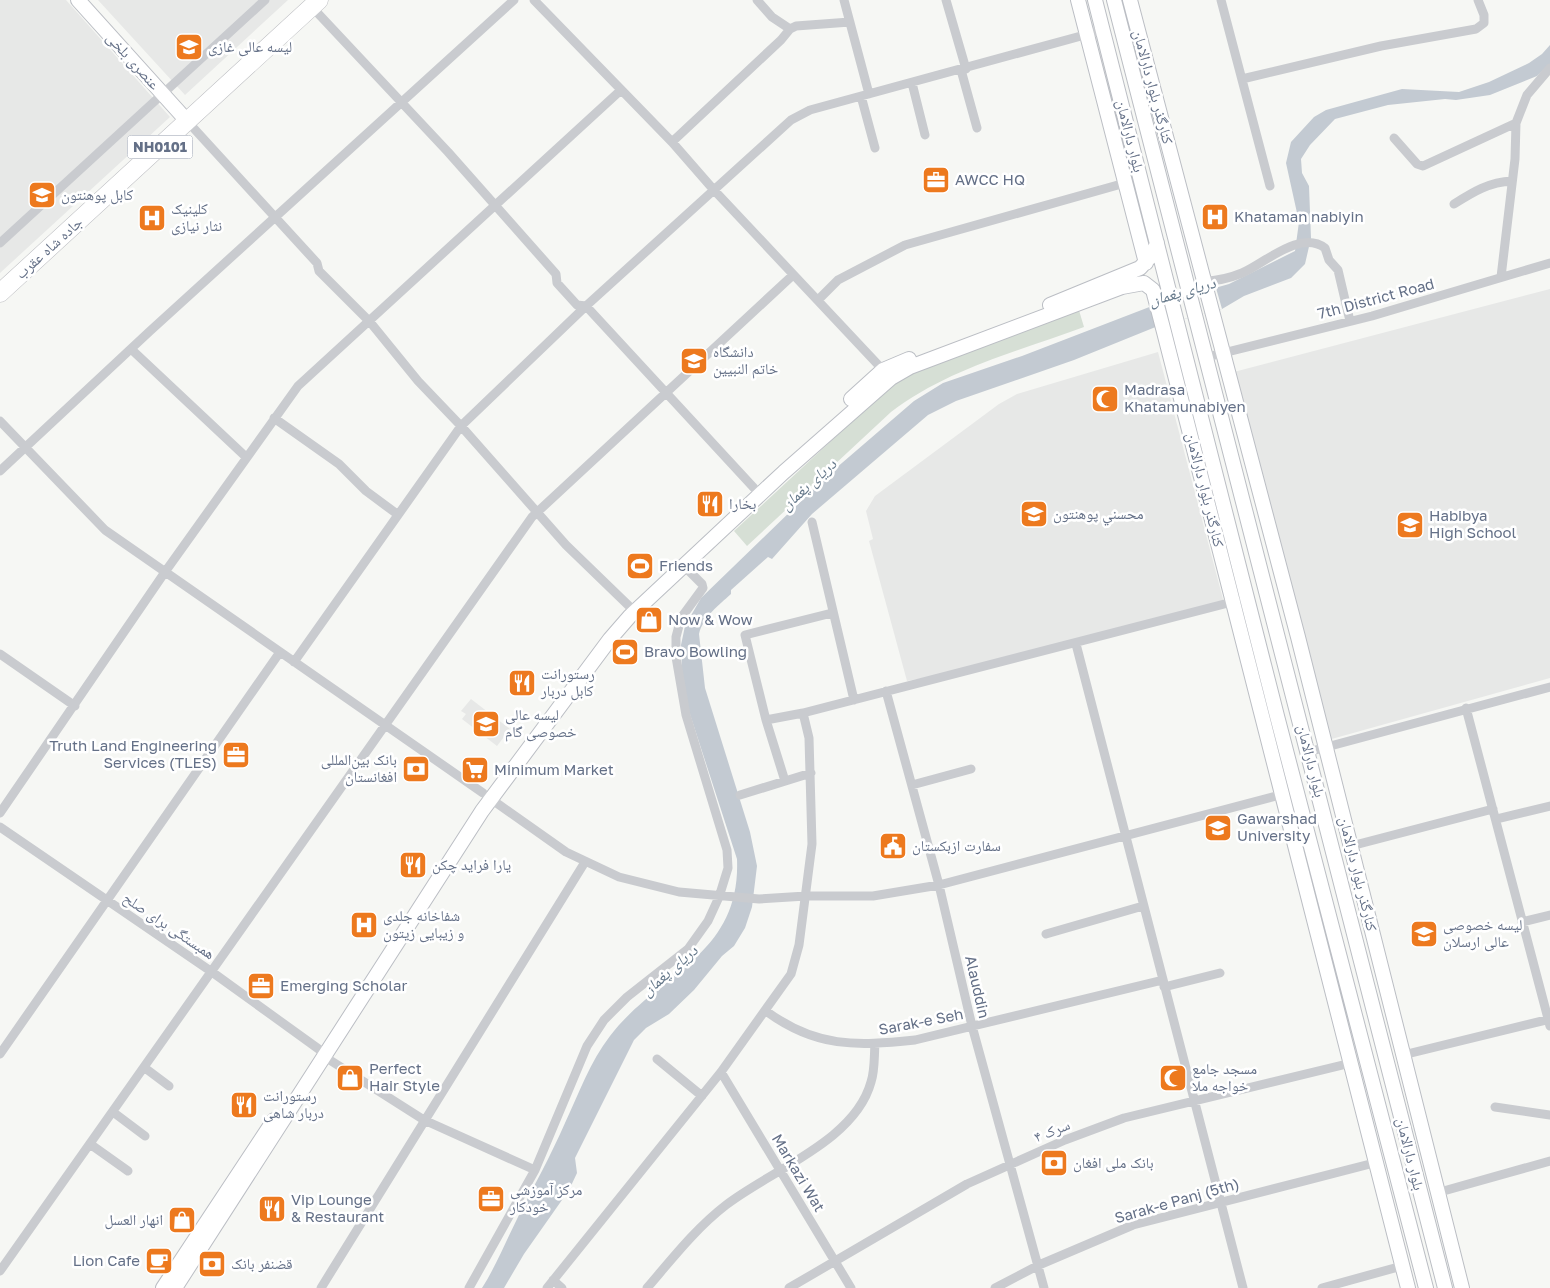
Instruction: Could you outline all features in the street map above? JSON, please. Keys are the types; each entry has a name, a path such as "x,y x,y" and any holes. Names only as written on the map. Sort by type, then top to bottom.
{"highway":[{"name":"جاده شاه عقرب","path":"0,293 316,4"}],"main road":[{"name":"عنصری بلخی","path":"78,0 188,122"},
{"path":"1078,0 1146,263"},
{"name":"بلوار دارالامان","path":"1095,0 1248,597 1270,718 1426,1288"},
{"name":"بلوار دارالامان","path":"1114,0 1169,218 1198,321 1444,1288"},
{"name":"کنارگذر بلوار دارالامان","path":"1130,0 1351,846 1403,1055 1440,1192 1462,1288"},
{"path":"1150,216 1169,218"},
{"path":"487,796 630,616 684,566 754,488 883,370 1119,278 1146,263 1158,244"},
{"name":"کنارگذر بلوار دارالامان","path":"726,520 874,390 910,367 1138,283 1144,283 1151,287 1233,601 1270,718 1284,794 1374,1163 1408,1288"},
{"path":"1173,366 1188,363"},
{"path":"1205,429 1224,424"},
{"path":"175,1288 286,1110 487,796 597,644 628,606 726,520"},
{"path":"162,1288 286,1110"}],"street":[{"path":"0,242 265,0"},
{"path":"0,471 274,217 514,0"},
{"path":"534,0 672,142 713,189 883,370"},
{"path":"757,0 772,17 790,29"},
{"path":"844,0 875,148"},
{"path":"946,0 977,128"},
{"path":"1221,0 1270,186"},
{"path":"1242,79 1381,46 1476,30 1484,23 1484,15 1478,0"},
{"path":"316,4 400,103 448,152 494,207 556,274 556,283 577,305 586,306 754,488"},
{"path":"672,142 781,40 790,29 796,26 850,22"},
{"path":"294,662 461,426 586,306 791,120 810,110 1103,30"},
{"path":"1501,277 1512,180 1516,123 1527,95 1550,68"},
{"path":"912,83 925,135"},
{"path":"0,813 165,572 298,386 621,90"},
{"path":"188,122 317,263 319,271 370,322 418,381 461,426 566,545 628,606"},
{"path":"1394,138 1417,164 1423,166 1516,123"},
{"path":"1454,204 1485,186 1496,182 1512,180"},
{"path":"818,300 838,280 905,245 1125,183"},
{"path":"1206,286 1244,272 1296,244 1310,244 1325,248 1329,260 1338,270 1350,321"},
{"name":"7th District Road","path":"1207,357 1424,301 1550,263"},
{"path":"0,1271 537,511 793,275"},
{"path":"131,349 246,457"},
{"path":"274,418 339,464 366,491 397,514"},
{"path":"0,421 105,530 566,852 619,877 655,887 722,897 759,900 806,896 873,896 939,885 1284,794"},
{"path":"812,522 854,700"},
{"path":"468,1288 535,1170 587,1046 604,1020 627,997 688,949 722,897 728,868 727,850 686,715 676,657 676,637 682,618 703,588 702,584 684,566"},
{"path":"766,720 803,713 1076,644 1248,597"},
{"path":"785,781 766,720 745,635 832,613"},
{"path":"1076,644 1124,836 1243,1288"},
{"path":"0,1054 280,652"},
{"path":"0,654 75,706"},
{"path":"1308,752 1466,708 1550,687"},
{"name":"Alauddin","path":"886,691 939,885 972,1026 1044,1288"},
{"path":"1403,1055 1549,1022 1466,708"},
{"path":"562,1288 550,1284 721,1072 791,974 799,946 812,844 809,738 803,713"},
{"path":"912,785 971,769"},
{"path":"740,795 811,773"},
{"path":"1496,819 1550,806"},
{"path":"1351,846 1493,809"},
{"name":"همبستگی برای صلح","path":"0,827 212,972 323,1053 424,1120 535,1170"},
{"path":"321,1288 584,862"},
{"path":"1046,934 1143,906"},
{"path":"1522,922 1550,915"},
{"name":"Sarak-e Seh","path":"648,1288 708,1219 780,1169 820,1145 850,1119 871,1082 875,1044 915,1040 1220,973"},
{"path":"766,1011 784,1024 814,1038 875,1044"},
{"path":"657,1060 702,1096"},
{"name":"سرک ۴","path":"790,1288 967,1184 1010,1163 1124,1118 1351,1063"},
{"path":"145,1068 169,1086"},
{"name":"Markazi Wat","path":"721,1072 851,1288"},
{"path":"1495,1107 1550,1115"},
{"path":"113,1112 145,1136"},
{"path":"90,1144 128,1171"},
{"path":"1440,1192 1550,1161"},
{"name":"Sarak-e Panj (5th)","path":"995,1288 1039,1265 1133,1225 1374,1163"},
{"path":"1322,1288 1402,1266"}],"shaded area":[{"name":"کابل پوهنتون","path":"0,0 66,0 170,117 0,273"},
{"name":"لیسه عالی غازی","path":"98,0 288,0 185,95"},
{"path":"1550,45 1550,64 1537,76 1490,95 1456,100 1445,99 1388,105 1335,119 1310,145 1301,159 1302,173 1309,186 1311,238 1305,264 1291,278 1244,296 1222,309 1158,326 1074,360 956,401 928,415 812,514 772,559 768,557 731,590 731,594 712,612 704,622 699,634 705,688 750,832 757,866 752,907 745,928 734,946 722,956 694,990 669,1014 646,1028 634,1040 575,1158 577,1173 569,1190 524,1254 504,1288 482,1288 603,1046 629,1014 693,960 711,941 726,919 735,892 737,859 687,705 682,670 681,645 685,626 701,598 828,475 914,401 943,383 1022,356 1152,306 1229,284 1295,251 1299,222 1286,163 1291,142 1314,117 1326,110 1402,89 1459,92 1489,82 1529,63 1542,54"},
{"name":"Habibya High School","path":"1550,289 1550,678 1328,740 1230,373"},
{"path":"1078,307 1084,327 984,362 913,397 891,412 747,546 734,531 886,390 907,375"},
{"name":"محسني پوهنتون","path":"1158,352 1224,603 1195,608 948,673 907,681 869,541 873,539 866,511 875,496 999,404 1017,394"},
{"name":"لیسه عالی خصوصی گام","path":"471,699 510,729 497,746 462,719 466,714 461,711"}],"pier":[{"path":"1216,288 1222,309 1158,326 1152,306"}],"place":[{"name":"لیسه عالی غازی","path":"189,47"},
{"name":"AWCC HQ","path":"936,180"},
{"name":"کابل پوهنتون","path":"42,195"},
{"name":"Khataman nabiyin","path":"1215,217"},
{"name":"کلینیک نثار نیازی","path":"152,218"},
{"name":"دانشگاه خاتم النبیین","path":"694,361"},
{"name":"Madrasa Khatamunabiyen","path":"1105,399"},
{"name":"بخارا","path":"710,504"},
{"name":"محسني پوهنتون","path":"1034,514"},
{"name":"Habibya High School","path":"1410,525"},
{"name":"Friends","path":"640,566"},
{"name":"Now & Wow","path":"649,620"},
{"name":"Bravo Bowling","path":"625,652"},
{"name":"رستورانت کابل دربار","path":"522,683"},
{"name":"لیسه عالی خصوصی گام","path":"486,724"},
{"name":"Truth Land Engineering Services (TLES)","path":"236,755"},
{"name":"بانک بین‌المللی افغانستان","path":"416,769"},
{"name":"Minimum Market","path":"475,770"},
{"name":"Gawarshad University","path":"1218,828"},
{"name":"سفارت ازبکستان","path":"893,846"},
{"name":"یارا فراید چکن","path":"413,865"},
{"name":"شفاخانه جلدی و زیبایی زیتون","path":"364,925"},
{"name":"لیسه خصوصی عالی ارسلان","path":"1424,934"},
{"name":"Emerging Scholar","path":"261,986"},
{"name":"Perfect Hair Style","path":"350,1078"},
{"name":"مسجد جامع خواجه ملا","path":"1173,1078"},
{"name":"رستورانت دربار شاهی","path":"244,1105"},
{"name":"بانک ملی افغان","path":"1054,1163"},
{"name":"مرکز آموزشی خودکار","path":"491,1199"},
{"name":"Vip Lounge & Restaurant","path":"272,1209"},
{"name":"انهار العسل","path":"182,1220"},
{"name":"Lion Cafe","path":"159,1261"},
{"name":"قضنفر بانک","path":"212,1264"}],"water label":[{"name":"دریای پغمان","path":"1182,291"},
{"name":"دریای پغمان","path":"808,484"},
{"name":"دریای پغمان","path":"669,970"}]}
